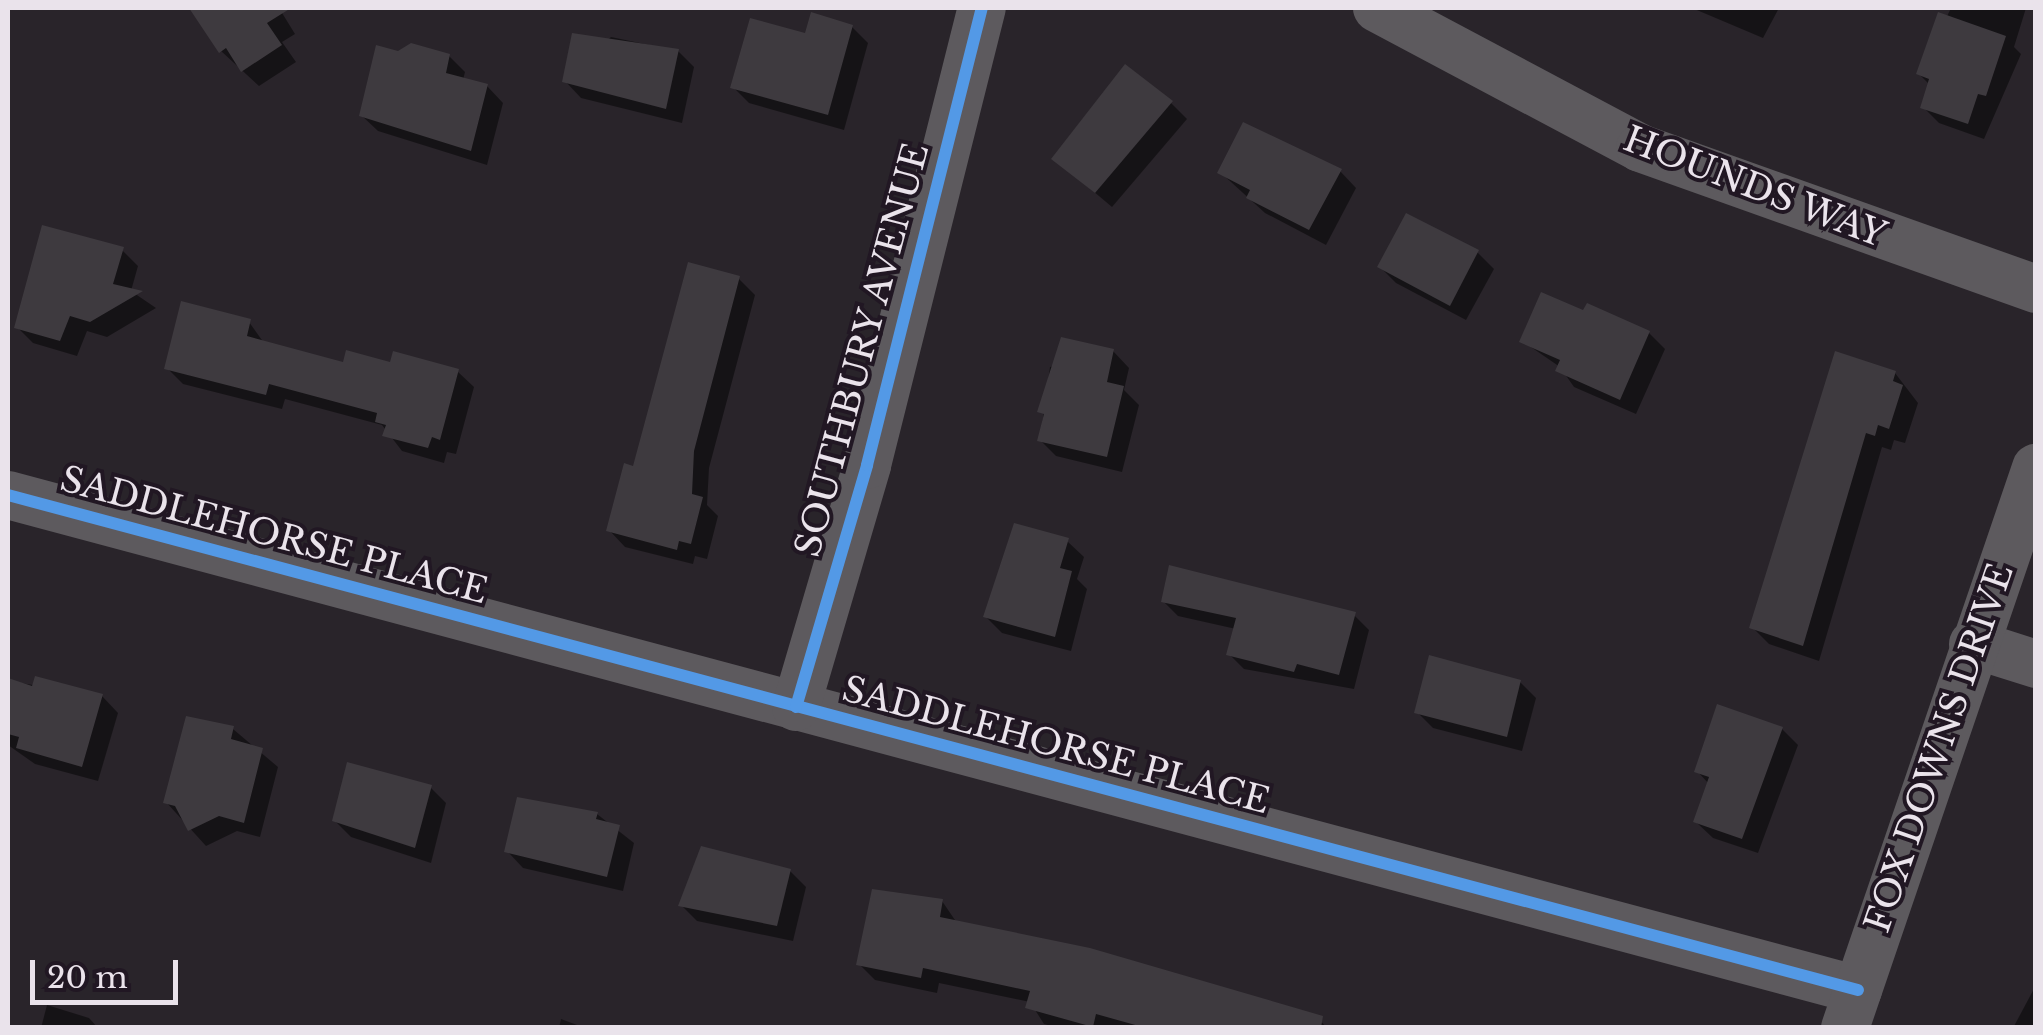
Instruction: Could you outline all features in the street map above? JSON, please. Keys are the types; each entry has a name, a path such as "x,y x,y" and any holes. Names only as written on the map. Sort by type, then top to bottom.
{"street":[{"name":"SOUTHBURY AVENUE","path":"796,707 867,465 982,8"},
{"name":"HOUNDS WAY","path":"1377,8 1640,148 2036,288"},
{"name":"FOX DOWNS DRIVE","path":"1851,1009 1972,644 2036,468"},
{"name":"SADDLEHORSE PLACE","path":"8,494 796,707 1851,1009"},
{"path":"1972,644 2036,664"}],"building":[{"path":"189,8 291,8 267,23 282,45 241,72 226,48 219,53"},
{"path":"811,12 853,25 828,115 730,88 750,18 805,33"},
{"path":"1938,12 2006,36 1986,96 1978,94 1968,124 1920,108 1929,79 1916,74"},
{"path":"572,33 679,49 666,109 562,82"},
{"path":"411,43 450,54 446,73 488,84 471,151 359,116 376,45 398,51"},
{"path":"1125,64 1173,101 1095,193 1051,159"},
{"path":"1243,122 1342,169 1309,230 1246,198 1250,190 1217,173"},
{"path":"1406,213 1479,250 1450,306 1377,267"},
{"path":"42,225 124,247 113,284 143,291 90,322 70,316 60,341 14,328"},
{"path":"688,262 740,276 694,451 692,494 703,497 691,544 679,541 677,550 606,531 624,463 633,466"},
{"path":"1541,292 1583,310 1587,303 1650,331 1620,400 1555,371 1560,360 1519,342"},
{"path":"181,301 251,319 247,336 343,362 346,350 390,362 393,351 459,369 440,440 432,437 428,448 382,436 386,425 375,422 377,413 269,384 266,395 164,369"},
{"path":"1061,337 1114,349 1107,382 1124,386 1107,457 1037,441 1044,414 1037,412"},
{"path":"1835,351 1896,371 1893,381 1903,385 1889,429 1878,425 1875,436 1866,433 1803,646 1749,628"},
{"path":"1014,523 1069,538 1060,568 1072,571 1055,637 983,617"},
{"path":"1169,565 1356,612 1339,675 1297,664 1294,672 1226,655 1236,618 1161,602"},
{"path":"1429,655 1521,680 1507,737 1414,713"},
{"path":"35,676 103,694 82,767 16,748 19,737 8,734 8,678 32,686"},
{"path":"1717,704 1783,727 1742,839 1693,822 1709,777 1694,772"},
{"path":"186,716 234,726 231,739 263,748 244,823 219,816 188,831 175,806 163,803"},
{"path":"347,762 432,785 415,848 332,821"},
{"path":"517,797 598,812 596,819 620,825 607,877 504,852"},
{"path":"701,846 791,869 777,926 678,906"},
{"path":"872,889 943,899 940,917 1090,948 1323,1016 1321,1028 1146,1028 1096,1014 1093,1027 1025,1008 1030,991 923,968 921,978 856,965"}],"cycle path":[{"path":"796,707 867,465 982,8"},
{"path":"8,495 1858,990"}]}
